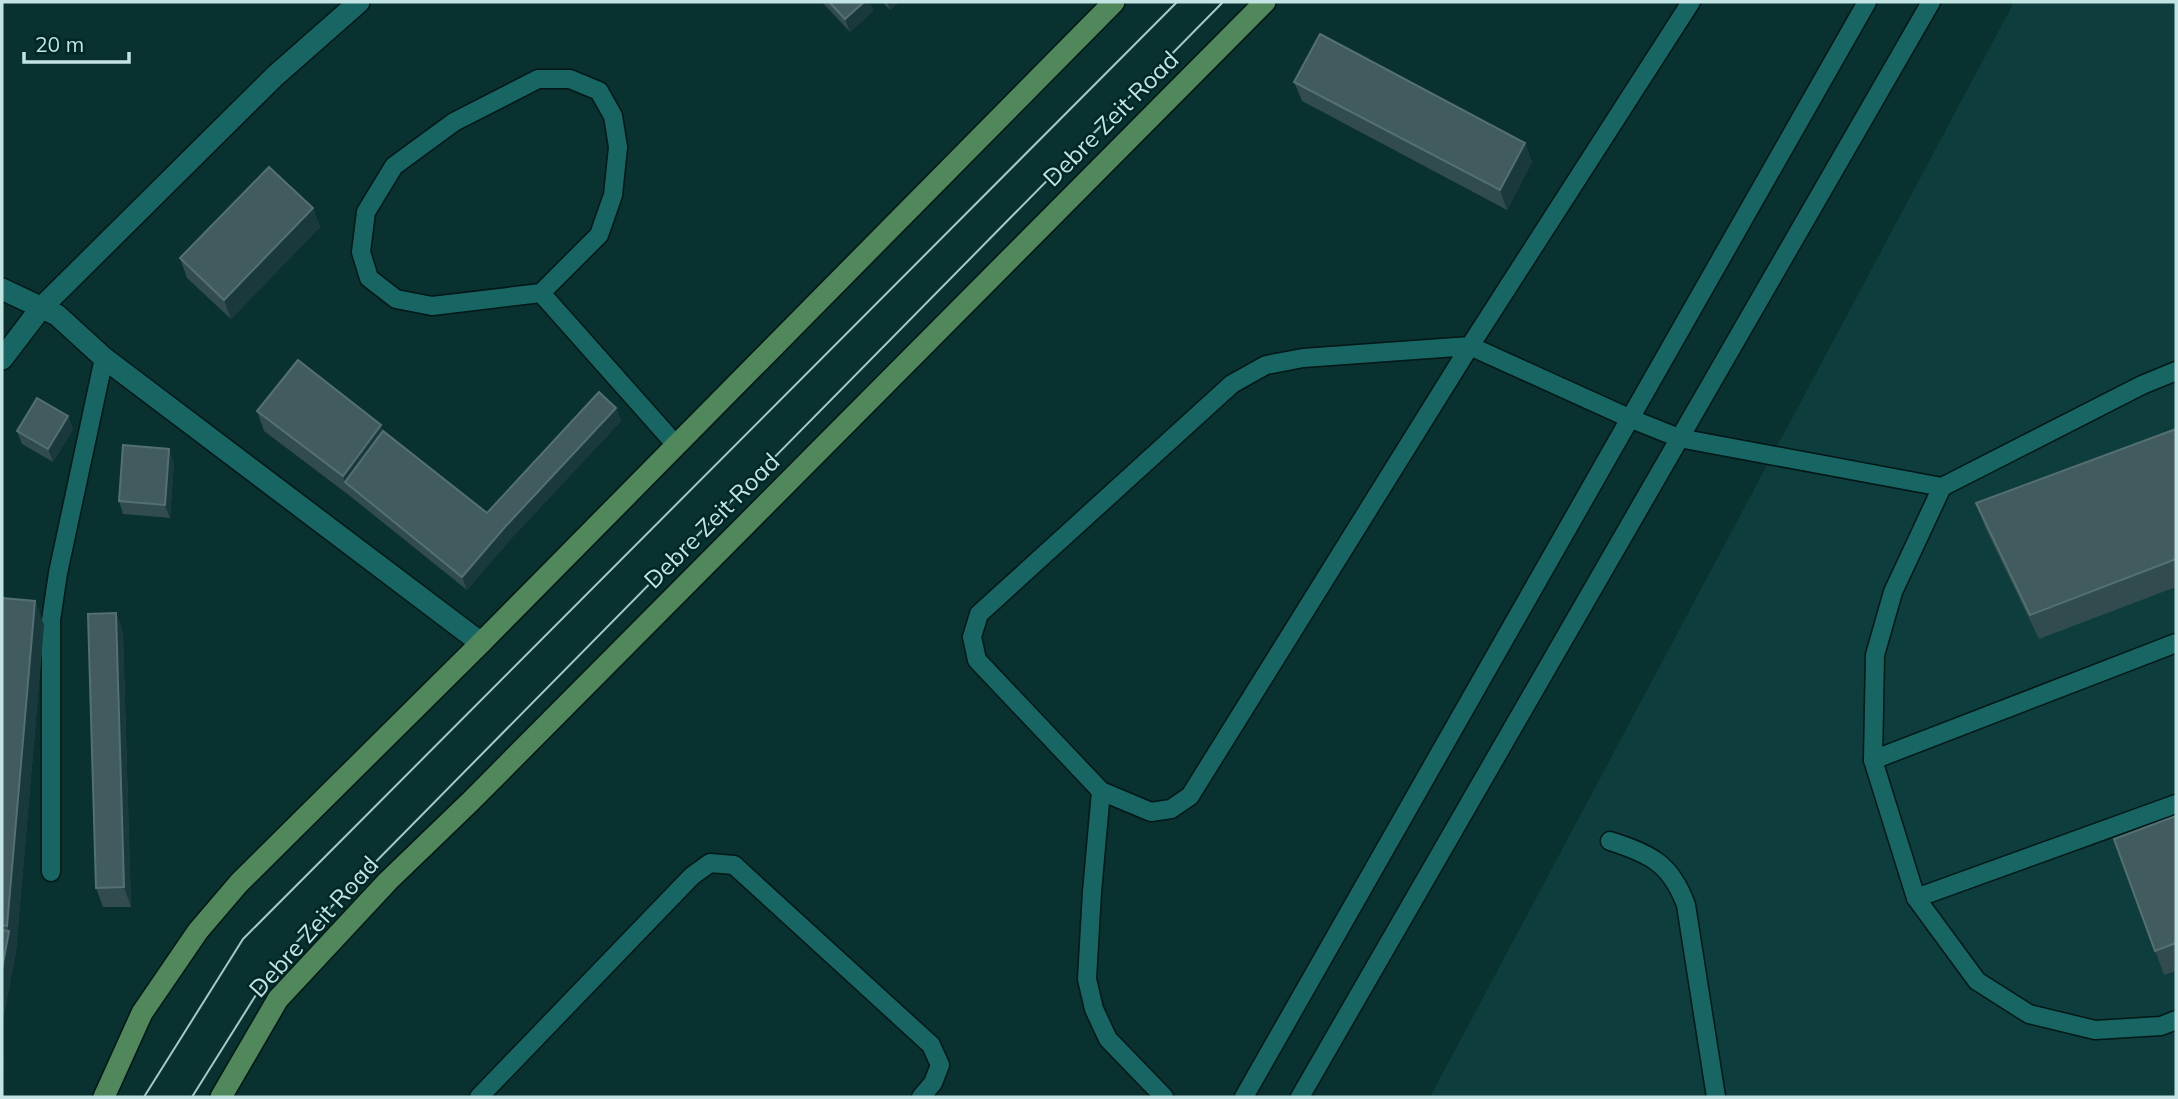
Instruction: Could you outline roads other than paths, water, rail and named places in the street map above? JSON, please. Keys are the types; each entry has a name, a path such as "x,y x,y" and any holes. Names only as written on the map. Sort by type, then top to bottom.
{"main road":[{"path":"104,1097 142,1013 198,931 239,883 481,643 1114,2"},
{"name":"Debre Zeit Road","path":"221,1097 278,999 388,881 481,791 1265,2"}],"street":[{"path":"2,359 41,308 275,76 359,2"},
{"path":"2,289 57,315 104,358 481,643"}],"lane":[{"path":"1691,2 1470,346 1190,796 1171,808 1151,812 1101,791 977,660 972,637 979,614 1232,384 1266,365 1303,358 1470,346 1679,438 1942,486 2142,385 2176,371"},
{"path":"1244,1097 1867,2"},
{"path":"1300,1097 1931,2"},
{"path":"538,79 570,79 599,91 613,116 618,147 613,195 599,235 541,293 432,306 396,299 369,278 361,251 366,212 394,166 454,122 538,79"},
{"path":"541,293 676,445"},
{"path":"51,872 51,620 58,573 104,358"},
{"path":"1942,486 1893,592 1875,655 1873,760 1916,898 1977,981 2029,1014 2095,1030 2161,1026 2176,1020"},
{"path":"1873,760 2176,643"},
{"path":"1101,791 1091,892 1087,979 1094,1009 1108,1039 1164,1097"},
{"path":"1916,898 2176,804"},
{"path":"1610,841 1632,848 1658,862 1678,882 1686,905 1716,1097"},
{"path":"479,1097 692,876 710,863 734,865 930,1045 940,1065 933,1083 921,1097"}],"tram line":[{"path":"144,1097 243,939 1177,2"},
{"path":"192,1097 276,963 1223,2"}]}
